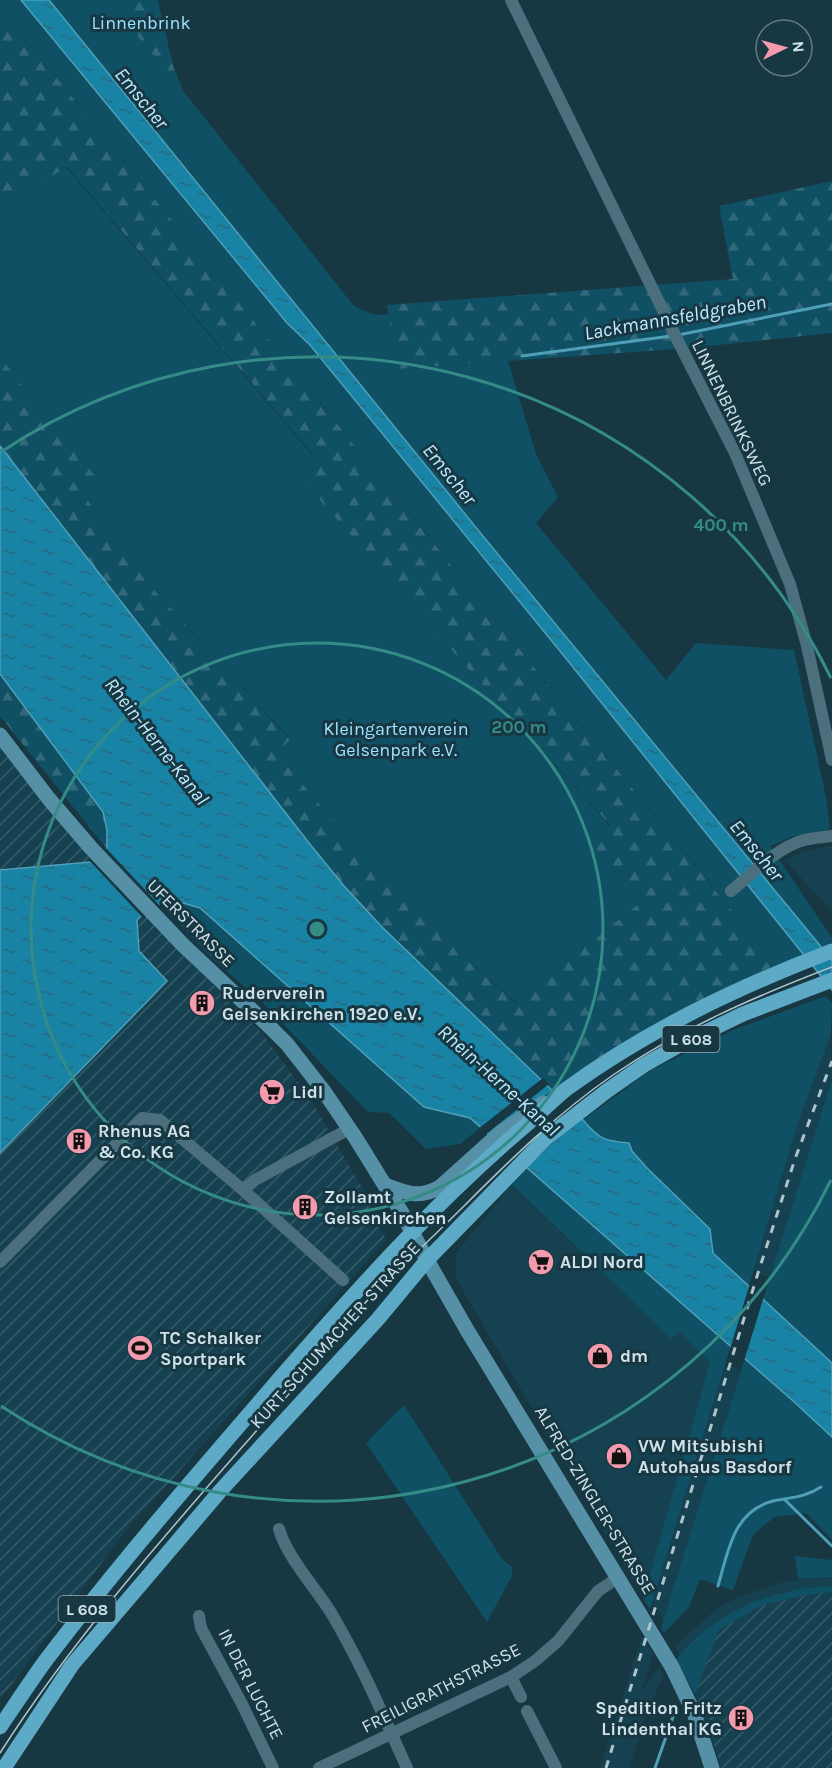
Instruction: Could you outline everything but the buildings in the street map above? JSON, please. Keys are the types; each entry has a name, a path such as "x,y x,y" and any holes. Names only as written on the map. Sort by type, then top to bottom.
{"main road":[{"name":"UFERSTRASSE","path":"0,735 49,799 91,848 183,945 287,1044 323,1090 349,1129 413,1232 427,1260"},
{"name":"KURT-SCHUMACHER-STRASSE","path":"0,1727 45,1662 157,1521 343,1306 489,1149 562,1092 664,1027 763,978 832,951"},
{"name":"KURT-SCHUMACHER-STRASSE","path":"4,1768 72,1665 221,1490 378,1319 427,1260 546,1138 580,1110 665,1053 743,1014 832,980"},
{"path":"385,1185 402,1191 429,1193 489,1149"},
{"name":"ALFRED-ZINGLER-STRASSE","path":"427,1260 467,1330 667,1657 694,1713 712,1768"}],"street":[{"name":"LINNENBRINKSWEG","path":"511,0 735,453 790,584 807,646 832,760"},
{"path":"731,891 779,852 802,840 832,836"},
{"path":"0,1262 142,1119 160,1120 243,1190 343,1280"},
{"path":"243,1190 255,1180 349,1129"},
{"path":"279,1529 283,1544 335,1622 352,1652 407,1768"},
{"name":"FREILIGRATHSTRASSE","path":"319,1768 511,1677 535,1661 558,1641 598,1591 619,1577"},
{"name":"IN DER LUCHTE","path":"199,1616 201,1628 273,1768"},
{"path":"511,1677 521,1697"},
{"path":"527,1711 555,1768"}],"shaded area":[{"path":"0,743 57,816 190,962 261,1032 311,1100 366,1194 386,1240 124,1533 0,1700"},
{"path":"832,845 832,912 785,860 803,852"},
{"path":"831,1033 832,1079 770,1278 754,1271 796,1129"},
{"path":"512,1184 671,1339 680,1332 710,1362 643,1598 455,1277 457,1252"},
{"path":"725,1364 741,1370 664,1621 653,1602"},
{"path":"832,1577 832,1586 787,1591 742,1608 708,1629 680,1655 675,1646 716,1609 736,1598 786,1581"},
{"path":"832,1592 832,1768 721,1768 695,1694 719,1630 763,1605 806,1595"},
{"path":"642,1636 653,1655 642,1689 644,1690 659,1666 664,1675 648,1709 629,1768 600,1768"}],"green space":[{"name":"Linnenbrink","path":"0,0 158,0 177,83 354,306 375,315 389,314 397,369 508,361 536,454 558,497 536,523 666,680 696,643 794,650 826,797 830,829 791,837 770,846 832,938 832,945 777,966 0,8"},
{"name":"Linnenbrink","path":"107,0 155,0 166,49 183,90"},
{"path":"0,8 777,966 657,1024 551,1090 383,928 344,886 309,843 0,446 0,357 98,480 87,499 147,582 290,740 276,753 321,806 463,957 516,1003 637,905 587,846 610,825 471,672 298,475 315,457 67,167 0,207"},
{"name":"Kleingartenverein Gelsenpark e.V.","path":"66,167 315,458 299,476 610,826 587,846 637,905 517,1003 463,957 321,806 275,753 290,739 147,582 87,499 97,480 0,357 0,207"},
{"path":"832,181 832,333 689,348 397,369 387,305 733,279 719,206"},
{"path":"0,674 104,812 107,849 0,716"},
{"path":"173,900 200,908 424,1107 470,1118 481,1127 460,1144 426,1149 389,1113 368,1112 261,1001 214,960 160,904"},
{"path":"826,996 832,1004 831,1033 796,1129 749,1286 713,1253 710,1229 647,1168 632,1151 629,1143 603,1138 583,1120 651,1070 733,1030"},
{"path":"832,1079 832,1363 763,1299"},
{"path":"527,1169 731,1345 650,1610 643,1598 710,1362 680,1332 671,1339 512,1184"},
{"path":"745,1358 832,1437 832,1540 806,1513 774,1517 753,1535 733,1590 700,1579 689,1607 664,1633 661,1628"},
{"path":"404,1405 502,1559 512,1567 512,1576 487,1622 366,1443"},
{"path":"795,1556 832,1560 832,1577 798,1579"},
{"path":"832,1586 832,1592 806,1595 763,1605 719,1630 695,1694 676,1660 698,1636 725,1617 771,1596"}],"water":[{"path":"21,0 49,0 478,530 832,960 832,990 310,345 287,323"},
{"name":"Rhein-Herne-Kanal","path":"0,446 344,886 383,928 593,1131 608,1140 629,1143 632,1151 647,1168 710,1229 713,1253 832,1363 832,1437 470,1118 424,1107 200,908 173,900 152,906 137,920 139,951 167,981 0,1153 0,870 91,862 107,848 107,830 103,812 0,674"}],"pier":[{"path":"104,846 161,907 154,909 143,918 88,859"},
{"path":"543,1078 549,1084 485,1135 478,1129"},
{"path":"555,1089 584,1117 524,1170 487,1137"},
{"path":"750,1283 764,1296 744,1361 730,1349"}],"waterway":[{"name":"Lackmannsfeldgraben","path":"678,335 832,304"},
{"name":"Lackmannsfeldgraben","path":"522,356 671,336"},
{"path":"718,1586 734,1534 749,1514 773,1501 803,1495 821,1487"},
{"path":"784,1499 832,1546"},
{"path":"655,1768 674,1714"}],"tram line":[{"path":"0,1753 91,1626 190,1507 385,1284 517,1154 573,1105 639,1058 719,1015 832,967"}],"railway":[{"path":"606,1768 758,1273 795,1159 832,1061"}],"place":[{"name":"Ruderverein Gelsenkirchen 1920 e.V.","path":"202,1003"},
{"name":"Lidl","path":"272,1092"},
{"name":"Rhenus AG & Co. KG","path":"79,1141"},
{"name":"Zollamt Gelsenkirchen","path":"305,1207"},
{"name":"ALDI Nord","path":"541,1262"},
{"name":"TC Schalker Sportpark","path":"140,1348"},
{"name":"dm","path":"600,1356"},
{"name":"VW Mitsubishi Autohaus Basdorf","path":"619,1456"},
{"name":"Spedition Fritz Lindenthal KG","path":"741,1718"}],"water label":[{"name":"Emscher","path":"142,98"},
{"name":"Emscher","path":"450,474"},
{"name":"Emscher","path":"757,850"}]}
